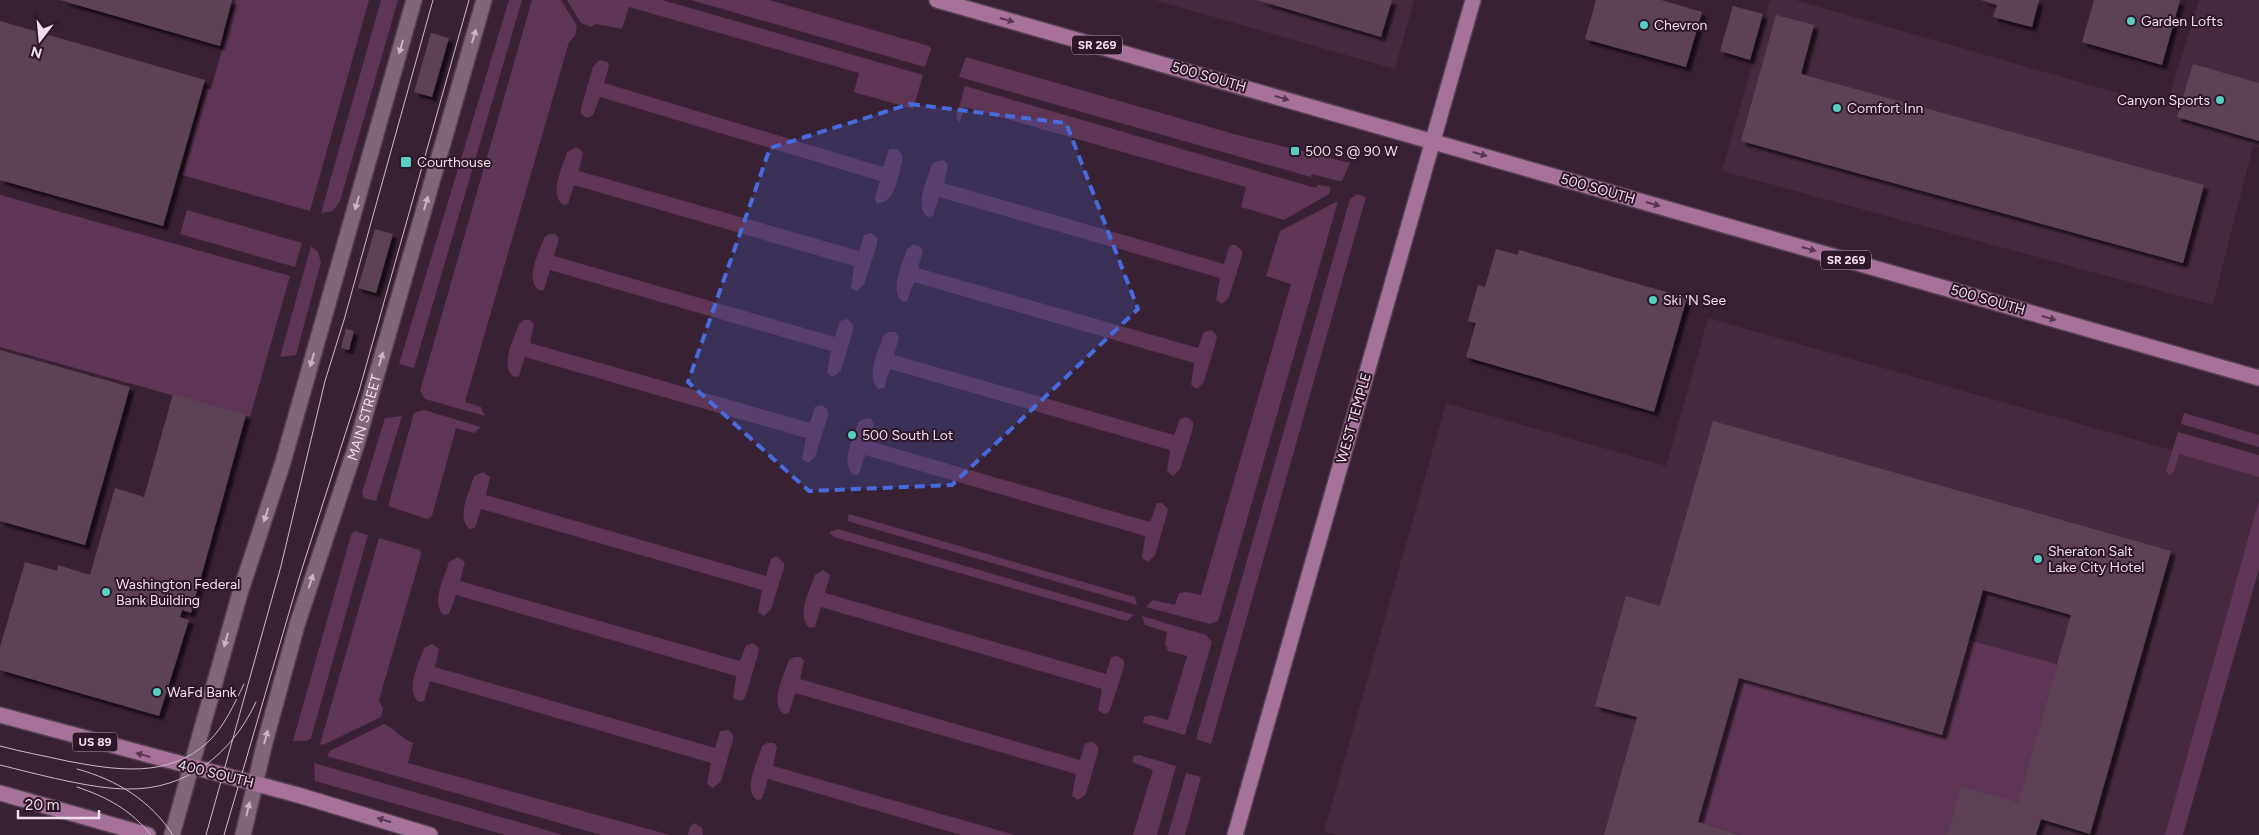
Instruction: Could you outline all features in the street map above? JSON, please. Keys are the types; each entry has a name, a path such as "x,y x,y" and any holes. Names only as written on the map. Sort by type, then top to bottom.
{"main road":[{"name":"500 SOUTH","path":"937,0 2259,378"},
{"name":"WEST TEMPLE","path":"1235,835 1473,0"},
{"name":"400 SOUTH","path":"0,715 373,816 430,835"},
{"path":"0,793 148,835"}],"street":[{"path":"172,835 240,593 283,462 414,0"},
{"name":"MAIN STREET","path":"242,835 297,625 357,443 484,0"}],"highlighted area":[{"path":"910,104 1066,123 1138,309 952,485 809,491 688,382 770,148"}],"shaded area":[{"path":"236,0 369,0 310,211 182,175 206,88 211,89"},
{"path":"381,0 398,0 340,201 333,211 321,213"},
{"path":"509,0 522,0 414,368 399,364"},
{"path":"532,0 561,0 577,26 575,36 569,42 465,402 481,407 485,416 425,399 420,391"},
{"path":"567,0 662,0 923,75 913,109 854,92 859,73 629,7 622,29 596,24 591,27 581,23"},
{"path":"691,0 769,0 929,46 931,49 925,67"},
{"path":"1154,0 1414,0 1395,69"},
{"path":"1770,0 1795,0 2166,107 2199,0 2259,0 2259,147 2253,146 2213,305 1722,171"},
{"path":"966,57 1234,134 1350,163 1342,181 1312,174 1311,177 959,77"},
{"path":"599,60 607,62 609,66 604,83 883,167 889,149 898,149 903,157 896,186 888,199 876,203 875,197 880,181 600,97 593,115 587,118 581,114 581,108 593,67"},
{"path":"965,86 1316,188 1318,185 1331,187 1329,194 1284,220 1241,207 1246,187 964,107 960,122 956,118"},
{"path":"576,147 583,152 579,171 859,251 864,235 871,233 877,238 877,244 864,285 857,291 851,288 854,266 574,185 568,204 563,205 557,194 558,180 567,152"},
{"path":"944,160 948,165 944,183 1224,264 1229,247 1236,245 1242,251 1242,256 1229,297 1222,304 1216,300 1220,278 939,197 933,216 928,217 922,206 923,192 932,164"},
{"path":"1357,194 1366,197 1211,744 1196,739 1350,199"},
{"path":"0,195 290,276 250,417 0,347"},
{"path":"1338,201 1218,621 1210,624 1146,607 1153,600 1175,605 1179,593 1187,592 1201,595 1291,284 1266,276 1280,231"},
{"path":"187,210 302,243 295,267 180,234"},
{"path":"549,234 555,234 559,238 554,256 835,337 840,321 847,319 853,324 853,330 841,371 833,377 827,373 831,351 550,270 544,290 539,290 533,280 534,266 544,238"},
{"path":"913,245 919,246 923,250 918,268 1198,348 1204,332 1211,330 1217,336 1204,382 1197,389 1191,385 1194,363 914,282 907,301 903,302 897,291 898,277 907,249"},
{"path":"311,246 318,252 321,262 296,355 280,357"},
{"path":"1708,318 2259,475 2259,534 2173,835 1337,835 1324,831 1446,403 1666,466"},
{"path":"524,320 530,320 534,324 530,343 810,423 815,407 822,405 828,410 828,416 815,457 808,463 802,459 806,438 525,357 519,376 514,377 508,366 509,352 519,324"},
{"path":"889,332 895,332 899,337 894,355 1174,435 1180,419 1187,417 1193,422 1193,428 1180,469 1173,476 1167,471 1170,450 890,369 884,388 879,389 873,378 874,364 883,336"},
{"path":"424,410 481,427 474,433 456,428 432,516 427,519 388,506 414,413"},
{"path":"2184,413 2259,435 2259,447 2181,424"},
{"path":"402,416 376,501 364,498 362,493 385,418"},
{"path":"870,418 874,423 869,441 1150,522 1157,503 1162,503 1168,509 1155,555 1148,562 1142,558 1145,536 865,455 859,474 854,475 848,464 849,450 858,422"},
{"path":"2178,432 2259,455 2259,477 2179,454 2174,472 2169,475 2166,471"},
{"path":"483,472 490,477 486,495 766,576 771,559 778,557 784,563 784,568 771,609 764,616 758,612 762,590 481,509 475,528 470,529 464,518 465,504 474,476"},
{"path":"2259,500 2259,569 2183,835 2165,835"},
{"path":"849,514 1135,597 1137,605 847,521"},
{"path":"838,529 1134,615 1127,621 834,537 829,532"},
{"path":"355,531 368,535 311,738 307,741 293,741 351,535"},
{"path":"379,538 420,550 421,555 379,700 383,709 381,717 323,745 320,744"},
{"path":"458,557 465,562 460,581 740,661 746,645 753,643 759,648 746,695 743,700 739,701 733,698 736,676 456,595 449,614 444,615 438,604 438,597 449,562"},
{"path":"823,570 830,575 825,593 1106,674 1111,657 1118,656 1124,661 1124,667 1111,707 1108,713 1104,714 1098,710 1102,689 821,607 815,627 810,628 804,617 805,603 815,575"},
{"path":"1142,616 1206,635 1212,642 1185,735 1143,723 1144,717 1150,715 1168,720 1187,656 1168,651 1165,644 1167,632 1145,625"},
{"path":"1968,640 2057,664 2018,802 1961,786 1947,835 1742,835 1698,822 1739,678 1941,735"},
{"path":"432,644 439,649 435,667 715,748 720,731 728,730 733,735 733,740 721,781 713,788 707,784 711,763 430,681 424,701 419,702 413,691 414,676 424,648"},
{"path":"794,657 801,657 804,661 800,679 1080,760 1085,743 1093,742 1098,747 1098,752 1086,794 1078,800 1072,796 1076,774 795,693 789,713 784,714 778,703 779,688 789,660"},
{"path":"384,724 413,743 408,763 670,835 601,835 327,756 330,751"},
{"path":"767,743 774,743 777,747 773,766 1015,835 961,835 768,779 762,799 757,800 751,789 752,774 762,746"},
{"path":"1139,755 1176,766 1157,835 1133,835 1153,770 1132,762 1134,756"},
{"path":"314,763 563,835 505,835 315,781"},
{"path":"1186,773 1201,777 1185,835 1168,835"},
{"path":"694,823 702,828 703,835 688,835 690,827"}],"building":[{"path":"60,0 232,0 220,46"},
{"path":"1257,0 1392,0 1381,37"},
{"name":"Chevron","path":"1596,0 1661,0 1702,12 1686,67 1585,39"},
{"path":"1981,0 2039,0 2032,27 1993,17 1997,5"},
{"name":"Garden Lofts","path":"2094,0 2180,0 2162,65 2082,42"},
{"path":"1733,6 1763,14 1750,60 1720,51"},
{"name":"Comfort Inn","path":"1776,15 1814,25 1801,74 2204,185 2183,263 1741,141"},
{"path":"0,21 205,80 163,226 0,180"},
{"path":"431,33 449,38 432,97 414,92"},
{"name":"Canyon Sports","path":"2193,64 2259,83 2259,141 2177,117"},
{"path":"375,229 393,234 376,293 358,288"},
{"path":"1496,249 1518,255 1519,250 1687,298 1654,412 1466,357 1476,323 1468,321 1478,285 1485,287"},
{"path":"346,329 354,331 349,350 341,348"},
{"path":"0,350 130,387 85,545 0,521"},
{"name":"Washington Federal Bank Building","path":"173,394 246,415 191,613 182,610 180,617 189,620 159,716 0,670 0,647 25,562 57,571 58,565 90,575 115,488 144,497"},
{"path":"1713,421 2171,551 2090,834 2041,819 2036,835 1947,835 1961,786 2018,802 2071,615 1983,590 1942,735 1739,678 1698,822 1740,835 1604,835 1637,717 1595,706 1626,596 1660,606"}],"tram line":[{"path":"206,835 281,566 325,381 344,320 433,0"},
{"path":"224,835 300,575 359,391 469,0"},
{"path":"0,746 104,767 122,769 158,767 176,762 192,754 208,742 224,722 244,684"},
{"path":"0,765 98,787 149,788 188,776 220,753 234,738 256,702"},
{"path":"77,769 106,779 131,793 154,811 173,835"},
{"path":"77,787 118,805 135,818 151,835"}],"place":[{"name":"Garden Lofts","path":"2131,21"},
{"name":"Chevron","path":"1644,25"},
{"name":"Canyon Sports","path":"2220,100"},
{"name":"Comfort Inn","path":"1837,108"},
{"name":"500 S @ 90 W","path":"1295,151"},
{"name":"Courthouse","path":"406,162"},
{"name":"Ski 'N See","path":"1653,300"},
{"name":"500 South Lot","path":"852,435"},
{"name":"Sheraton Salt Lake City Hotel","path":"2038,559"},
{"name":"Washington Federal Bank Building","path":"106,592"},
{"name":"WaFd Bank","path":"157,692"}]}
